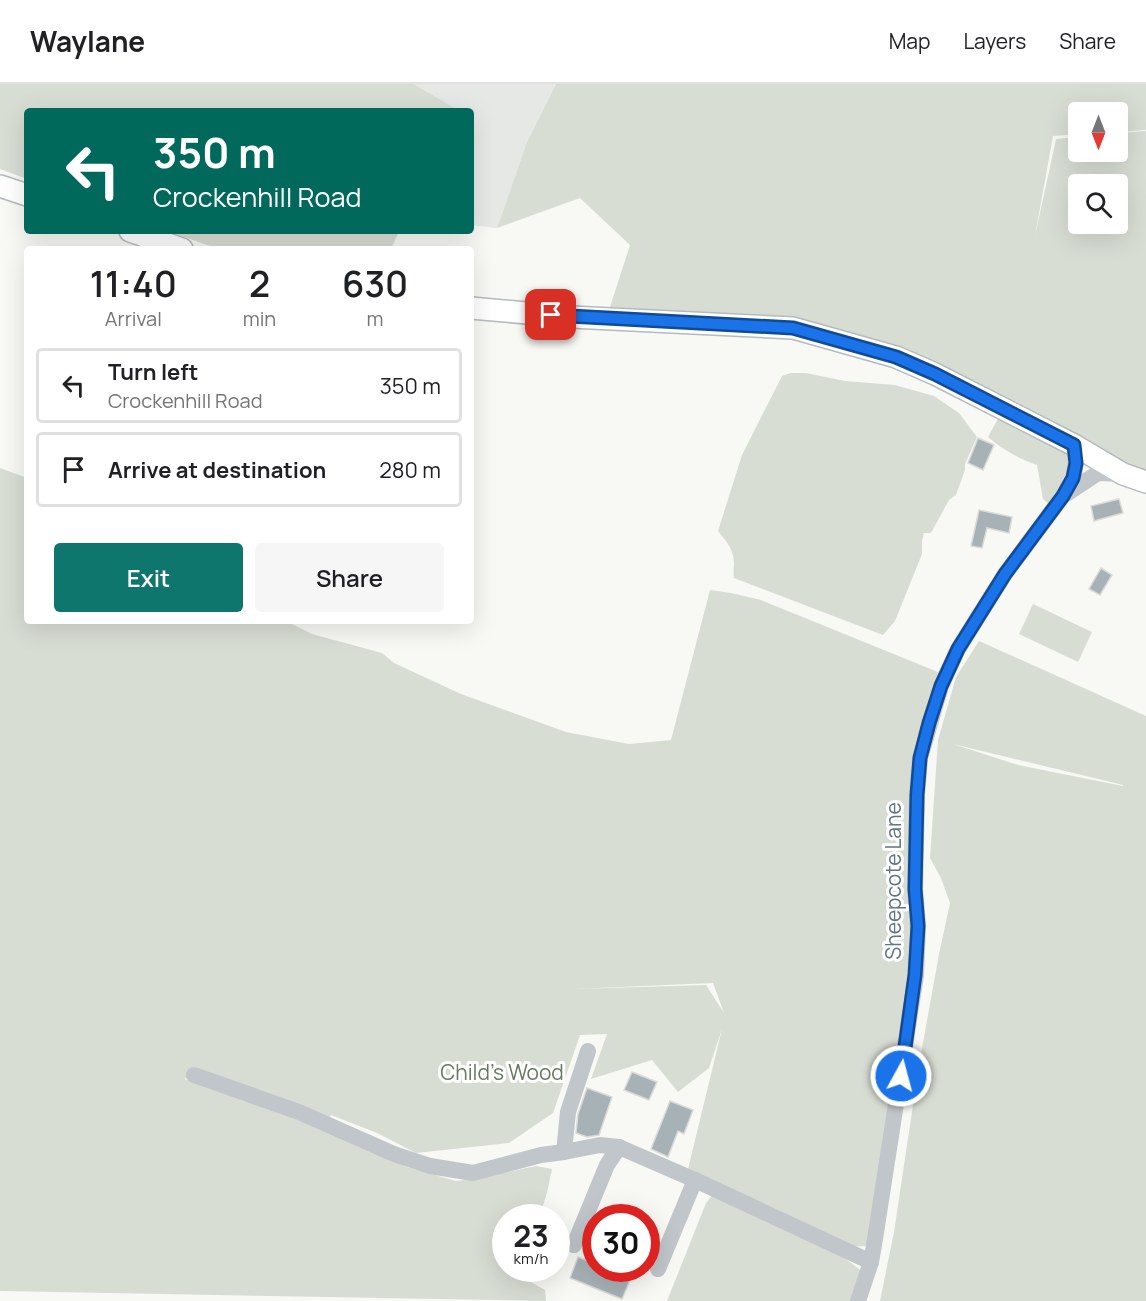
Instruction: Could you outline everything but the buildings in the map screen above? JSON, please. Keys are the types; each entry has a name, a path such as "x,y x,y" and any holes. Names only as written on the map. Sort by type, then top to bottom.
{"main road":[{"path":"0,186 24,194"},
{"path":"139,234 173,246"},
{"path":"474,308 571,317 793,328 896,357 935,374 1074,445 1123,474 1146,482"}],"street":[{"name":"Sheepcote Lane","path":"858,1301 870,1262 881,1204 915,975 918,926 915,889 917,795 920,758 941,686 958,649 1005,574 1063,496 1073,478 1076,463 1074,445"},
{"name":"Sheepcote Lane","path":"1063,496 1098,473 1123,474"},
{"path":"564,1152 568,1112 588,1051"},
{"path":"194,1075 299,1112 394,1154 430,1166 473,1173 541,1155 600,1145 619,1147 870,1262"},
{"path":"574,1245 608,1165 619,1147"},
{"path":"660,1264 695,1180"}],"shaded area":[{"path":"414,84 556,84 527,142 497,228 474,225 474,108 455,108"}],"green space":[{"path":"0,84 414,84 455,108 24,108 24,178 0,169"},
{"path":"556,84 1146,84 1146,130 1128,131 1128,102 1068,102 1068,135 1053,136 1035,236 1056,139 1068,138 1068,162 1128,162 1128,132 1146,131 1146,479 898,351 723,316 610,307 630,245 580,198 497,228 527,142"},
{"path":"176,234 398,234 392,246 210,246"},
{"path":"790,373 806,373 845,381 895,385 934,396 959,413 977,437 965,464 956,495 949,500 931,533 924,533 922,554 895,621 883,635 734,578 732,553 718,531 742,455 782,376"},
{"path":"1001,413 1070,447 1072,463 1050,505 1043,499 1037,465 1023,460 988,437"},
{"name":"Child's Wood","path":"0,468 24,477 24,624 292,624 312,634 382,653 394,663 461,694 566,732 629,744 671,740 710,590 761,600 938,672 912,768 912,953 868,1246 848,1247 688,1169 722,1029 709,1068 678,1092 652,1060 591,1079 607,1034 580,1035 553,1113 509,1143 416,1153 377,1133 331,1115 323,1128 407,1167 456,1181 536,1166 552,1169 543,1204 492,1204 492,1282 531,1282 545,1290 546,1301 0,1291","holes":["713,983 724,1013 706,985 574,989","185,1078 268,1106 313,1125 185,1079"]},
{"path":"1033,604 1092,632 1078,662 1019,634"},
{"path":"979,641 1146,716 1146,1301 880,1301 894,1232 919,1065 950,903 941,878 930,858 938,740 956,677","holes":["953,744 1123,785 1018,765"]},
{"path":"714,1193 838,1253 863,1272 852,1301 667,1301 706,1203"}],"route":[{"path":"551,315 793,328 896,357 935,374 1074,445 1076,463 1073,478 1063,496 1005,574 958,649 941,686 929,723 920,758 917,795 915,889 918,926 915,975 901,1076"}]}
